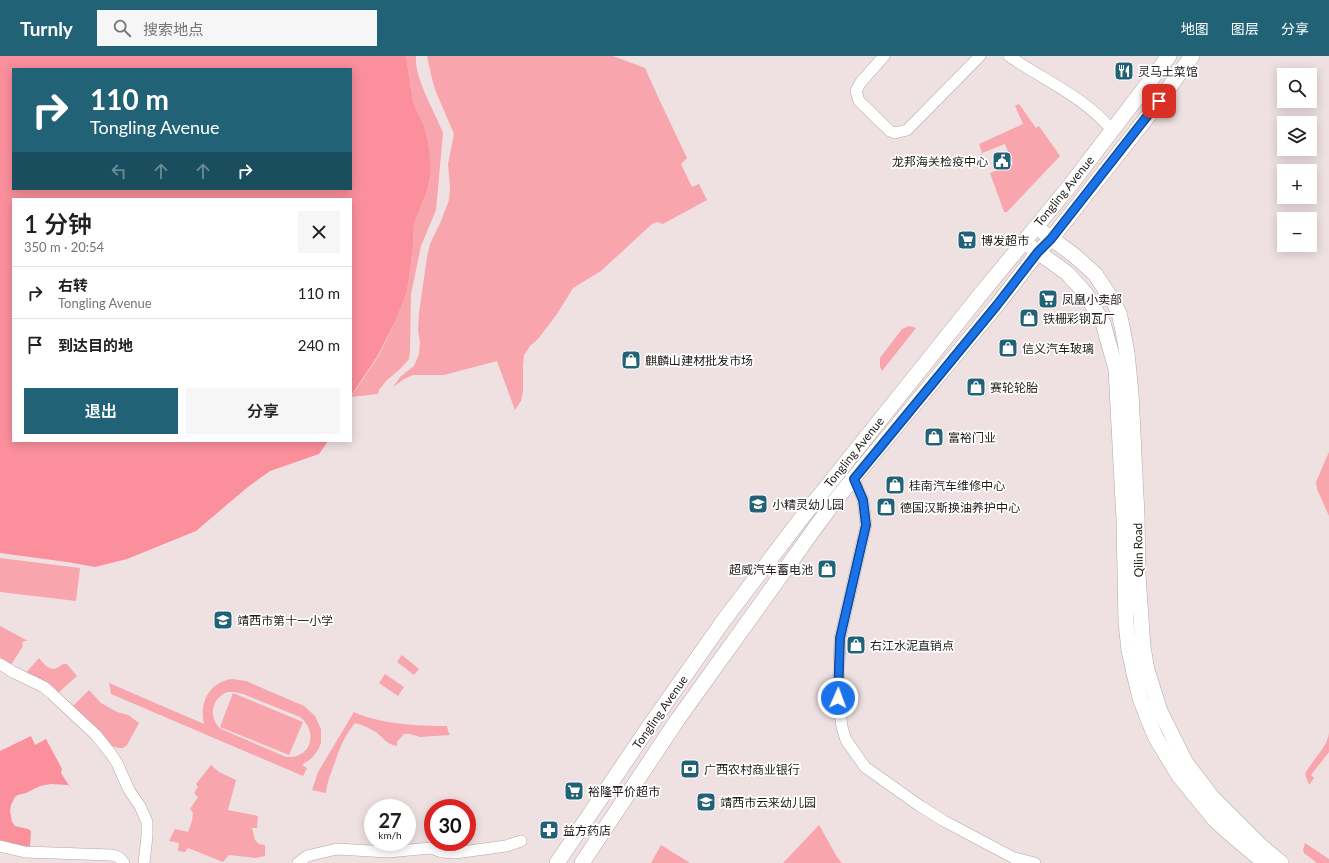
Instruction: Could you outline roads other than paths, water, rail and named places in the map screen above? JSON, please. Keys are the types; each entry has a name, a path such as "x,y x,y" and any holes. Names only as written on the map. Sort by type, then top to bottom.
{"main road":[{"name":"Tongling Avenue","path":"557,863 646,731 724,620 800,520 1068,188 1169,56"},
{"name":"Tongling Avenue","path":"588,861 678,719 815,528 997,305 1038,252 1051,239 1152,111 1192,56"},
{"name":"Qilin Road","path":"1036,226 1075,256 1095,274 1119,313 1126,340 1132,416 1143,647 1147,670 1158,704 1186,762 1212,798 1260,845 1281,863"},
{"name":"Qilin Road","path":"1024,241 1067,273 1086,294 1103,323 1116,369 1123,512 1126,623 1129,650 1134,673 1140,698 1148,719 1156,738 1179,776 1219,824 1264,863"}],"street":[{"path":"884,56 858,86 857,96 859,101 890,131 895,133 907,130 980,56"},
{"path":"1009,56 1060,87 1097,114 1112,130"},
{"path":"854,479 863,500 866,525 840,638 838,698 842,727 846,740 865,767 944,822 1014,858 1035,863"},
{"path":"0,664 44,687 96,735 111,754 140,806 147,822 148,829 144,863"},
{"path":"298,863 307,856 336,849 388,852 431,848 442,852 455,853 506,846 521,841"},
{"path":"0,846 20,852 32,853 110,855 116,856 124,863"}],"place":[{"name":"灵马土菜馆","path":"1124,71"},
{"name":"龙邦海关检疫中心","path":"1002,161"},
{"name":"博发超市","path":"967,240"},
{"name":"凤凰小卖部","path":"1048,299"},
{"name":"铁栅彩钢瓦厂","path":"1029,318"},
{"name":"信义汽车玻璃","path":"1008,348"},
{"name":"麒麟山建材批发市场","path":"631,360"},
{"name":"赛轮轮胎","path":"976,387"},
{"name":"富裕门业","path":"934,437"},
{"name":"桂南汽车维修中心","path":"895,485"},
{"name":"小精灵幼儿园","path":"758,504"},
{"name":"德国汉斯换油养护中心","path":"886,507"},
{"name":"超威汽车蓄电池","path":"827,569"},
{"name":"靖西市第十一小学","path":"223,620"},
{"name":"右江水泥直销点","path":"856,645"},
{"name":"广西农村商业银行","path":"690,769"},
{"name":"裕隆平价超市","path":"574,791"},
{"name":"靖西市云来幼儿园","path":"706,802"},
{"name":"益方药店","path":"549,830"}]}
